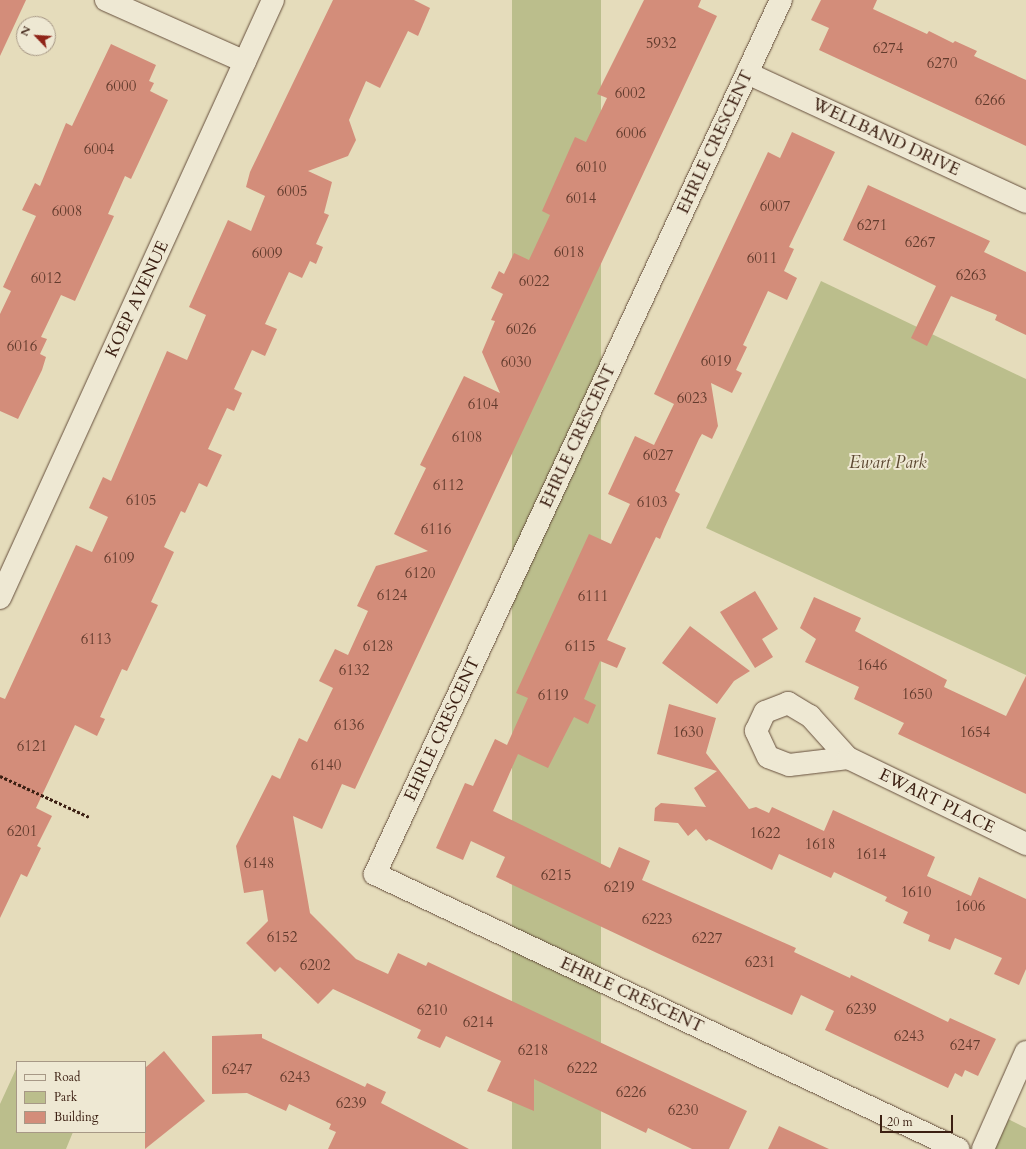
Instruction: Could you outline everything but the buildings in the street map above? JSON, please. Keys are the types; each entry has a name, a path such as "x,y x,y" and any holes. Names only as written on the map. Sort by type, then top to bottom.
{"street":[{"path":"106,0 245,62"},
{"name":"KOEP AVENUE","path":"0,598 273,0"},
{"name":"EHRLE CRESCENT","path":"781,0 375,874 958,1149"},
{"name":"WELLBAND DRIVE","path":"747,73 1026,202"},
{"name":"EWART PLACE","path":"848,758 1026,844"},
{"path":"982,1149 1026,1052"}],"path":[{"path":"0,776 89,818"}],"green space":[{"path":"512,0 601,0 601,1149 512,1149"},
{"name":"Ewart Park","path":"821,281 1026,379 1026,675 706,528"},
{"path":"16,1069 16,1133 73,1133 66,1149 0,1149 0,1104"},
{"path":"1006,1118 1026,1128 1026,1149 992,1149"}]}
